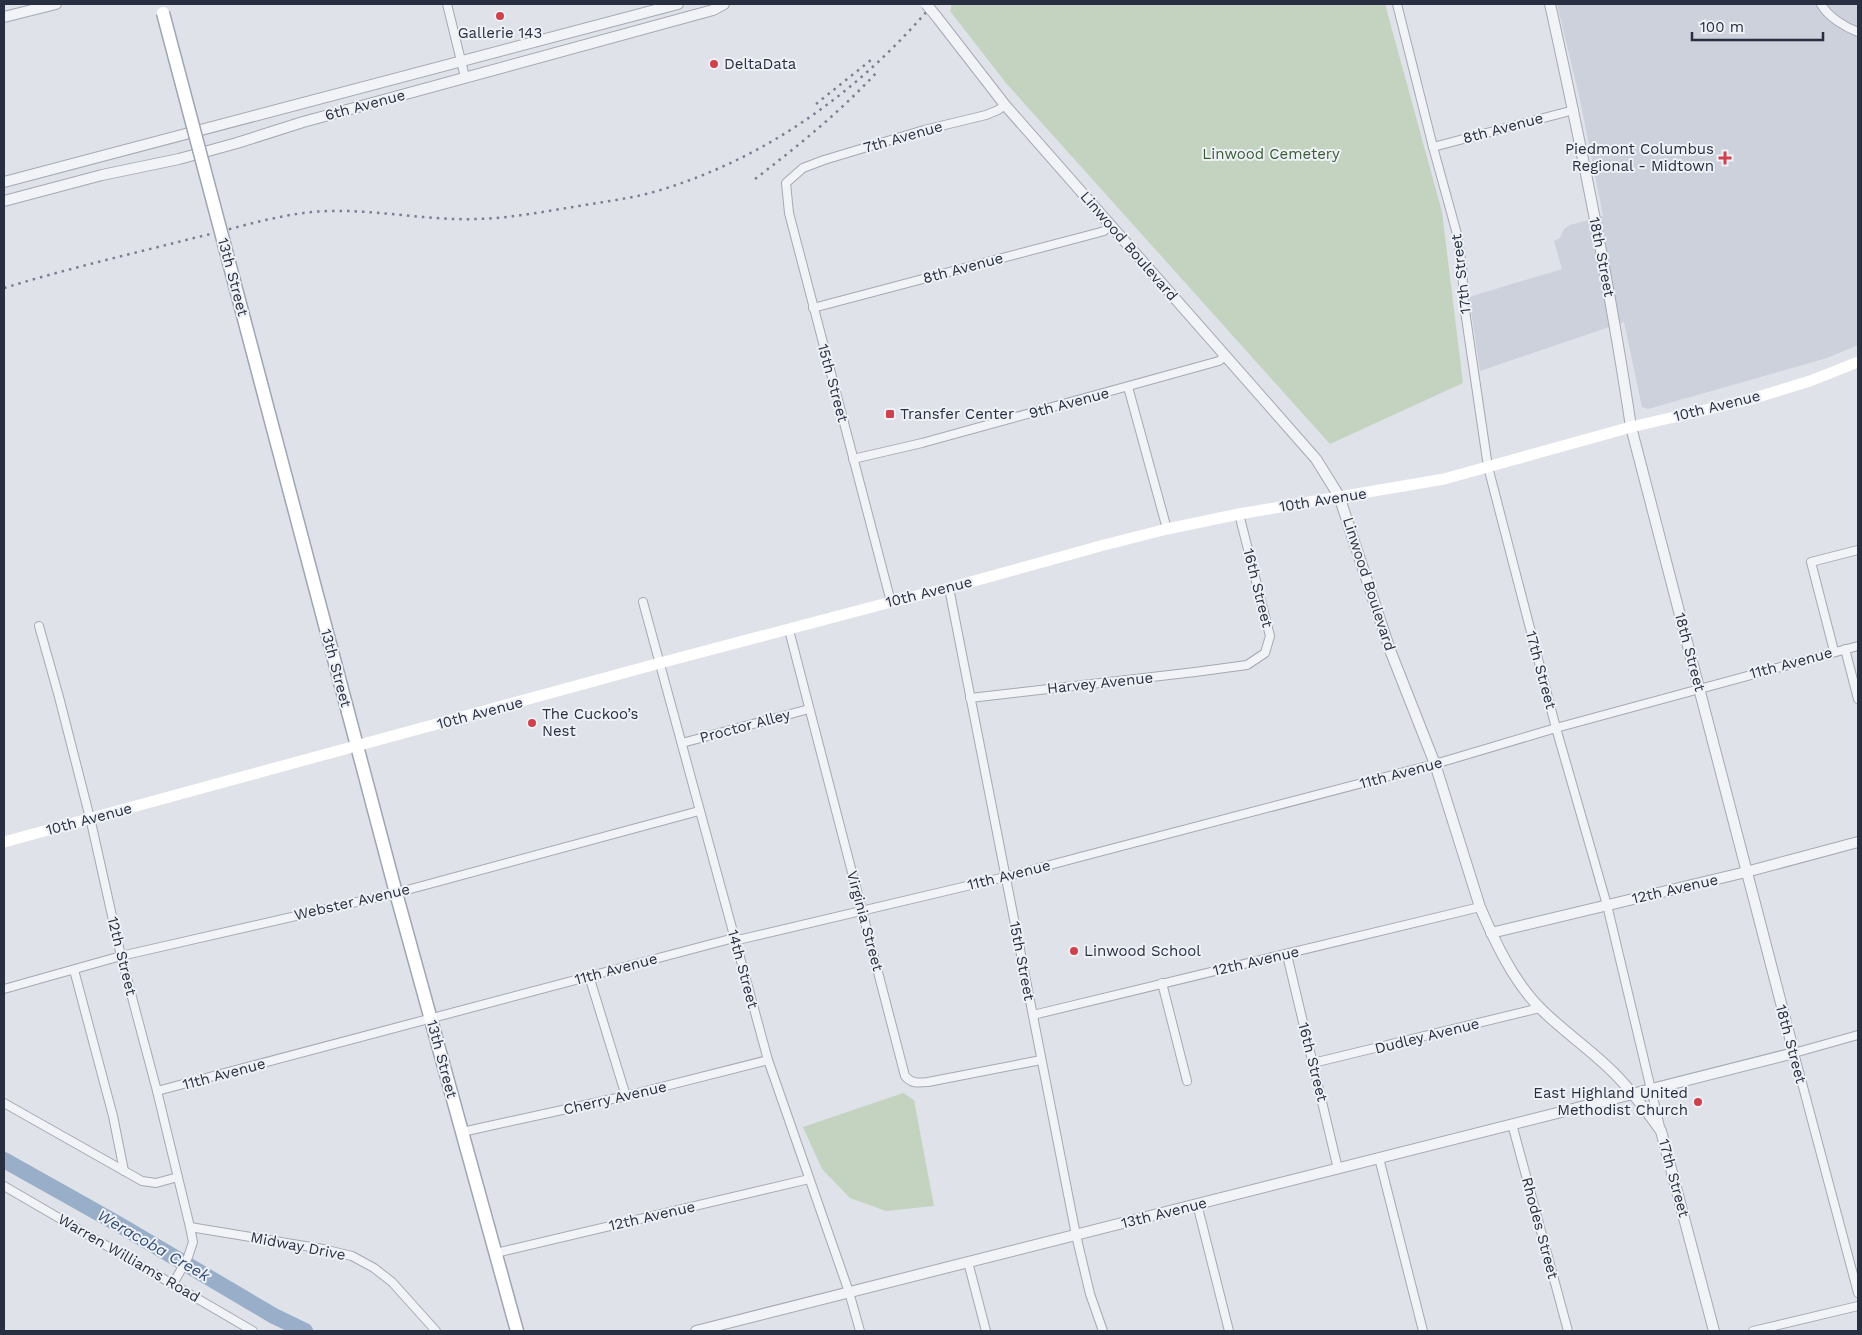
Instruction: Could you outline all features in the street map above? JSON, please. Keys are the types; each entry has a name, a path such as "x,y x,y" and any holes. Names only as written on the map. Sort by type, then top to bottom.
{"main road":[{"name":"13th Street","path":"162,8 356,746 517,1331"},
{"name":"10th Avenue","path":"4,842 660,663 1167,529 1339,496 1410,486 1488,467 1631,427 1748,400 1810,381 1858,362"}],"street":[{"path":"4,18 56,4"},
{"path":"447,4 465,77"},
{"name":"6th Avenue","path":"4,182 678,4"},
{"name":"6th Avenue","path":"4,201 102,175 179,159 237,143 278,129 713,10 724,4"},
{"name":"Linwood Boulevard","path":"926,4 1005,105 1316,459 1339,496 1390,650 1435,764 1480,907 1491,933 1520,983 1540,1008 1612,1071 1632,1094"},
{"name":"17th Street","path":"1397,4 1457,234 1462,266 1464,304 1488,467 1556,728 1607,905 1650,1089 1714,1331"},
{"name":"18th Street","path":"1550,4 1574,110 1617,336 1631,427 1700,688 1746,872 1858,1293"},
{"path":"1821,4 1824,9 1842,24 1858,32"},
{"name":"7th Avenue","path":"801,170 824,160 986,115 1005,105"},
{"name":"8th Avenue","path":"1433,147 1574,110"},
{"name":"15th Street","path":"801,170 786,183 789,213 891,602"},
{"name":"8th Avenue","path":"813,308 1097,233 1104,231 1110,225"},
{"name":"9th Avenue","path":"853,459 922,443 1128,387 1219,361 1225,356"},
{"path":"1128,387 1167,529"},
{"name":"16th Street","path":"1230,667 1247,664 1265,653 1270,636 1239,514"},
{"path":"1834,651 1811,562 1858,550"},
{"name":"15th Street","path":"949,588 1076,1235 1090,1294 1102,1331"},
{"name":"14th Street","path":"643,602 768,1060 849,1292 860,1331"},
{"name":"12th Street","path":"39,626 90,820 121,956 157,1091 190,1227 193,1242 188,1257 173,1284"},
{"name":"Virginia Street","path":"790,630 905,1076 915,1083 928,1082 1041,1060"},
{"name":"11th Avenue","path":"157,1091 734,938 742,939 1005,877 1435,764 1556,728 1858,646"},
{"path":"1845,649 1858,700"},
{"name":"Harvey Avenue","path":"970,698 1230,667"},
{"name":"Proctor Alley","path":"682,743 809,709"},
{"name":"Webster Avenue","path":"4,989 121,956 396,893 699,811"},
{"name":"12th Avenue","path":"1491,933 1746,872 1858,842"},
{"name":"12th Avenue","path":"1033,1015 1480,907"},
{"name":"16th Street","path":"1286,955 1338,1169"},
{"path":"74,970 113,1116 124,1171"},
{"path":"590,976 626,1096"},
{"path":"1162,983 1187,1081"},
{"name":"Dudley Avenue","path":"1313,1063 1540,1008"},
{"name":"13th Avenue","path":"696,1331 1794,1053 1858,1035"},
{"name":"Cherry Avenue","path":"462,1132 626,1096 768,1060"},
{"path":"1632,1094 1661,1131"},
{"path":"4,1103 142,1181 156,1184 178,1178"},
{"name":"Rhodes Street","path":"1512,1124 1568,1331"},
{"path":"1379,1158 1423,1331"},
{"name":"12th Avenue","path":"496,1253 809,1179"},
{"name":"Warren Williams Road","path":"4,1186 253,1331"},
{"path":"1197,1204 1229,1331"},
{"name":"Midway Drive","path":"190,1227 323,1249 352,1256 374,1268 392,1282 436,1331"},
{"path":"968,1262 986,1331"},
{"path":"1753,1331 1858,1306"}],"shaded area":[{"name":"Piedmont Columbus Regional - Midtown","path":"1557,4 1858,4 1858,345 1827,358 1648,409 1642,407 1624,322 1480,371 1469,297 1562,269 1554,241 1560,238 1564,229 1570,225 1603,216 1580,100"}],"green space":[{"name":"Linwood Cemetery","path":"952,4 1385,4 1442,212 1463,383 1330,444 1006,83 950,11"},
{"path":"903,1093 914,1100 934,1206 886,1211 850,1198 822,1169 803,1127"}],"waterway":[{"name":"Weracoba Creek","path":"4,1160 118,1224 274,1316 305,1331"}],"railway":[{"path":"4,288 51,274 282,216 312,212 353,211 437,218 490,218 615,200 657,191 697,177 736,160 809,118 843,93 875,65 933,4"},
{"path":"816,104 871,60"},
{"path":"755,179 818,128 877,72"}],"place":[{"name":"Gallerie 143","path":"500,16"},
{"name":"DeltaData","path":"714,64"},
{"name":"Piedmont Columbus Regional - Midtown","path":"1725,158"},
{"name":"Transfer Center","path":"890,414"},
{"name":"The Cuckoo’s Nest","path":"532,723"},
{"name":"Linwood School","path":"1074,951"},
{"name":"East Highland United Methodist Church","path":"1698,1102"}]}
